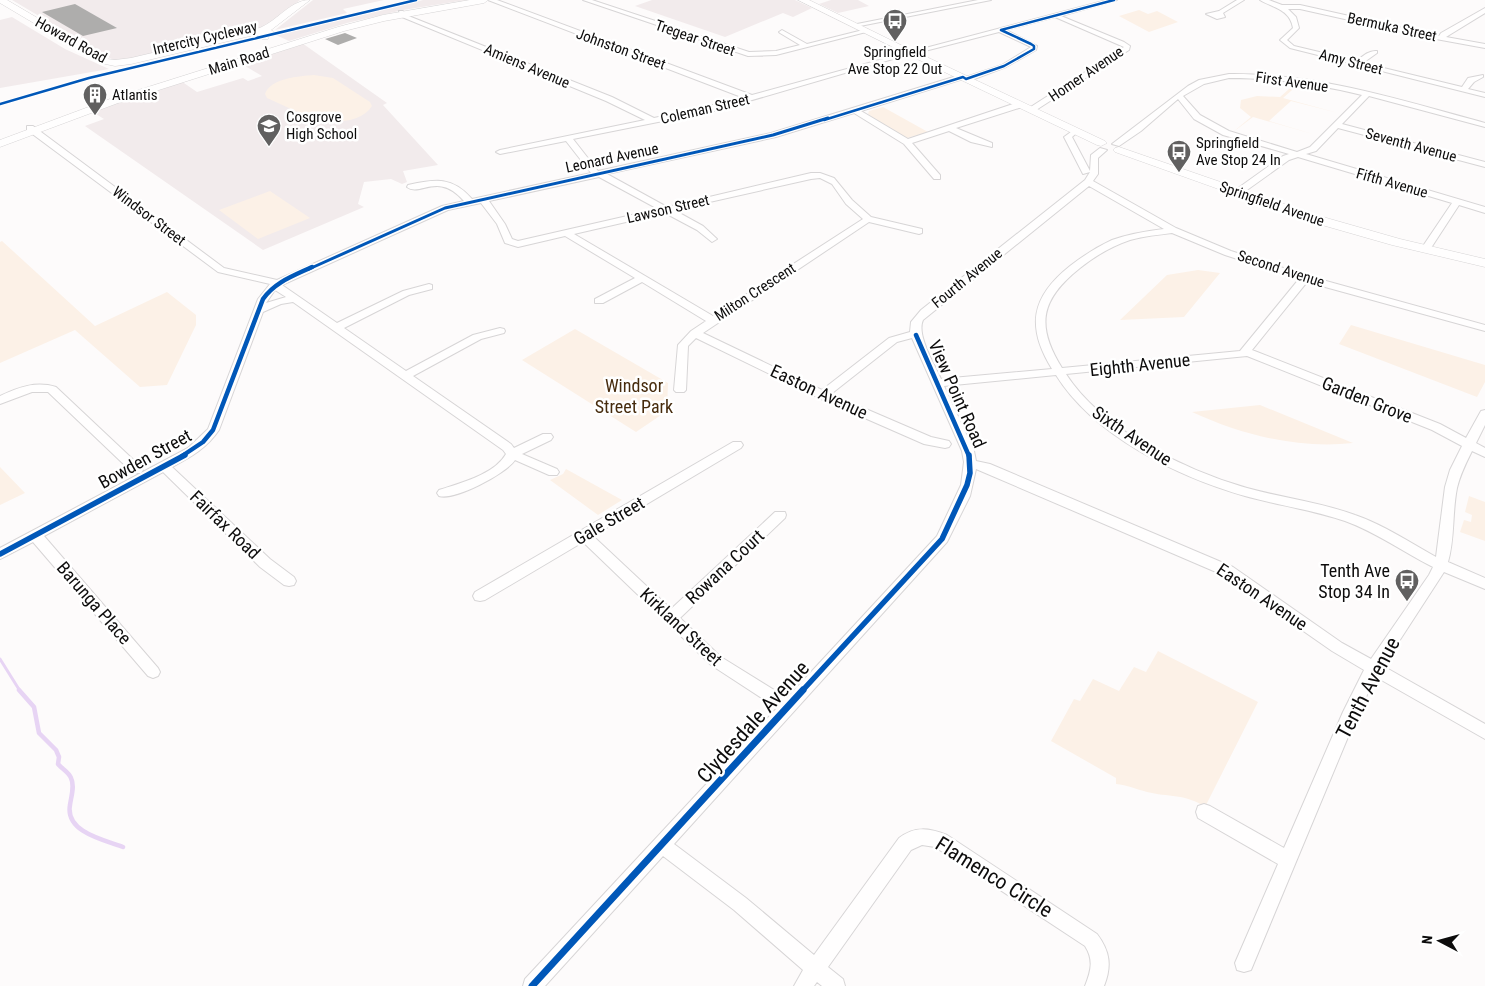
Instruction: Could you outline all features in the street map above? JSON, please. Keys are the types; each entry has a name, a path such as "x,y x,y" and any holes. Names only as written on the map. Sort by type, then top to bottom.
{"street":[{"name":"Howard Road","path":"0,0 111,63 131,61 246,34 272,35"},
{"path":"272,35 306,0"},
{"name":"Main Road","path":"0,143 31,129 121,98 272,35 356,24 472,0"},
{"name":"Main Road","path":"402,13 484,0"},
{"name":"Johnston Street","path":"491,0 752,98"},
{"name":"Tregear Street","path":"586,0 742,54 770,54 867,31"},
{"path":"804,1 817,0"},
{"path":"855,25 988,0"},
{"name":"Coleman Street","path":"500,152 752,98 912,53 1114,0"},
{"path":"1219,13 1240,0"},
{"path":"1263,0 1281,7"},
{"name":"Bermuka Street","path":"1271,0 1485,46"},
{"path":"804,1 1075,131 1102,146 1094,157 1094,174 1088,182"},
{"name":"Bermuka Street","path":"1281,7 1300,7"},
{"name":"Amy Street","path":"1281,7 1291,15 1296,25 1296,28 1284,39 1286,44 1301,50 1485,95"},
{"path":"1442,38 1443,34 1485,10"},
{"name":"Amiens Avenue","path":"402,13 609,99 653,120"},
{"name":"Homer Avenue","path":"1030,110 1128,49 1122,43 1057,16"},
{"name":"Leonard Avenue","path":"276,284 437,211 469,202 749,141 1004,66 1034,49 1034,46 1031,44 1001,30"},
{"path":"782,32 806,46"},
{"name":"Howard Road","path":"233,38 272,35"},
{"path":"1358,64 1375,52"},
{"name":"First Avenue","path":"1118,147 1196,84 1207,80 1239,76 1297,80 1485,125"},
{"path":"1464,90 1471,80 1481,76"},
{"path":"1237,193 1286,158 1313,149 1366,95"},
{"name":"Fifth Avenue","path":"1179,96 1197,117 1218,130 1485,210"},
{"path":"907,142 1019,105"},
{"path":"856,111 907,142 937,178"},
{"name":"Seventh Avenue","path":"1336,125 1485,165"},
{"path":"950,128 989,146"},
{"name":"Windsor Street","path":"31,129 221,270 276,284 294,299 507,447 512,454 553,472"},
{"path":"1075,131 1068,137 1086,172"},
{"path":"568,138 598,174 700,228 712,239"},
{"name":"Springfield Avenue","path":"1102,146 1112,152 1118,147 1237,193 1312,218 1426,249 1485,262"},
{"name":"Lawson Street","path":"483,199 501,224 506,237 511,243 524,244 811,176 825,176 835,182 849,201 868,219"},
{"path":"411,188 439,182 450,183 461,191 469,202"},
{"name":"Second Avenue","path":"1088,182 1173,230 1228,253 1305,278 1485,328"},
{"name":"Fourth Avenue","path":"916,335 914,324 932,306 1088,182"},
{"path":"1426,249 1457,202"},
{"path":"868,219 919,231"},
{"name":"Milton Crescent","path":"680,390 683,345 695,333 712,320 868,219"},
{"name":"Sixth Avenue","path":"1173,230 1132,237 1114,243 1072,270 1053,286 1043,304 1040,324 1046,349 1058,373 1086,404 1121,433 1160,457 1196,474 1243,491 1294,502 1349,518 1375,528 1441,565 1485,584"},
{"path":"567,233 712,320"},
{"path":"599,301 643,278"},
{"path":"1246,352 1305,278"},
{"name":"Bowden Street","path":"0,554 198,446 211,433 266,294 276,284"},
{"path":"336,328 406,293 429,287"},
{"path":"260,310 278,302 294,299"},
{"path":"406,376 477,337 500,331"},
{"name":"Easton Avenue","path":"695,333 822,395 928,441 945,444"},
{"path":"822,395 893,340 903,336 916,335"},
{"name":"View Point Road","path":"916,335 968,451 972,464"},
{"name":"Eighth Avenue","path":"938,383 1234,356 1246,352"},
{"name":"Garden Grove","path":"1246,352 1436,427 1485,452"},
{"path":"0,400 32,388 52,389 137,470"},
{"name":"Tenth Avenue","path":"1244,964 1351,712 1373,668 1435,577 1441,565 1446,549 1451,485 1485,414"},
{"path":"442,493 473,482 503,466 511,458 512,454 546,437"},
{"name":"Gale Street","path":"480,596 737,445"},
{"name":"Easton Avenue","path":"972,464 995,471 1217,565 1237,576 1337,647 1485,732"},
{"name":"Clydesdale Avenue","path":"532,986 936,546 970,479 972,464"},
{"name":"Fairfax Road","path":"164,466 265,563 289,582"},
{"name":"Rowana Court","path":"670,618 780,515"},
{"name":"Barunga Place","path":"35,535 153,672"},
{"name":"Kirkland Street","path":"584,536 716,661 788,707"},
{"path":"1204,812 1288,860"},
{"name":"Flamenco Circle","path":"803,986 905,844 914,838 926,836 941,840 1091,940 1096,946 1101,963 1101,971 1094,986"},
{"path":"662,845 740,904 836,986"}],"shaded area":[{"path":"12,0 300,0 266,27 115,61"},
{"path":"313,0 384,0 343,9 347,13 275,30"},
{"path":"423,0 466,0 403,10 347,23 289,41 276,35"},
{"path":"652,0 795,0 812,8 793,17 783,13 725,37 635,6"},
{"path":"831,0 858,0 869,6 838,13 819,4"},
{"path":"12,17 65,49 109,69 0,88 0,20"},
{"name":"Cosgrove High School","path":"302,43 387,103 383,105 438,165 403,171 407,182 402,184 391,179 364,182 358,204 364,207 263,250 85,126 104,119 91,111 181,81 197,92 243,78 248,81 262,76 240,63"}],"green space":[{"path":"1139,10 1148,14 1157,11 1178,22 1149,32 1119,16"},
{"path":"314,75 333,78 370,102 372,106 367,112 353,119 345,121 320,120 313,119 267,98 265,94 273,84 279,81"},
{"path":"1297,82 1300,83 1283,98 1338,113 1291,101 1269,121 1316,135 1253,117 1233,132 1251,117 1240,108 1241,100 1257,96 1280,97"},
{"path":"883,107 928,132 907,138 868,114 869,111"},
{"path":"270,191 310,218 258,239 219,210"},
{"path":"2,241 95,326 167,292 196,315 196,325 167,385 140,387 75,330 0,363 0,242"},
{"path":"1198,270 1220,273 1184,317 1120,320 1167,275"},
{"path":"1351,325 1485,365 1485,382 1477,397 1339,344"},
{"name":"Windsor Street Park","path":"575,329 668,383 667,411 636,432 522,360"},
{"path":"1260,405 1353,443 1311,444 1270,438 1230,427 1192,412"},
{"path":"0,467 25,493 0,505"},
{"path":"566,469 622,500 598,515 550,480 563,474"},
{"path":"1469,496 1485,502 1485,541 1460,532 1464,520 1471,522 1472,515 1465,512"},
{"path":"1158,651 1258,702 1205,807 1184,798 1154,794 1116,784 1116,778 1051,741 1074,699 1080,701 1093,679 1119,691 1134,667 1146,672"}],"building":[{"path":"75,4 117,28 83,36 42,12"},
{"path":"345,33 357,38 338,45 325,39"}],"waterway":[{"path":"0,659 20,691"},
{"path":"19,690 34,707 39,733 56,750 59,757 58,764 71,778 73,788 70,814 74,822 88,834 123,847"}],"cycle path":[{"name":"Intercity Cycleway","path":"0,104 89,78 416,0"},
{"path":"1001,30 1114,0"},
{"path":"0,554 192,451 203,442 213,430 263,299 270,289 282,281 445,208 773,135 963,77 966,79 1004,66 1034,49 1034,46 1031,44 1001,30"},
{"path":"532,986 942,539 963,496 970,473 970,462 968,451 916,335"}],"place":[{"name":"Springfield Ave Stop 22 Out","path":"895,42"},
{"name":"Atlantis","path":"95,116"},
{"name":"Cosgrove High School","path":"269,147"},
{"name":"Springfield Ave Stop 24 In","path":"1179,173"},
{"name":"Tenth Ave Stop 34 In","path":"1407,602"}]}
